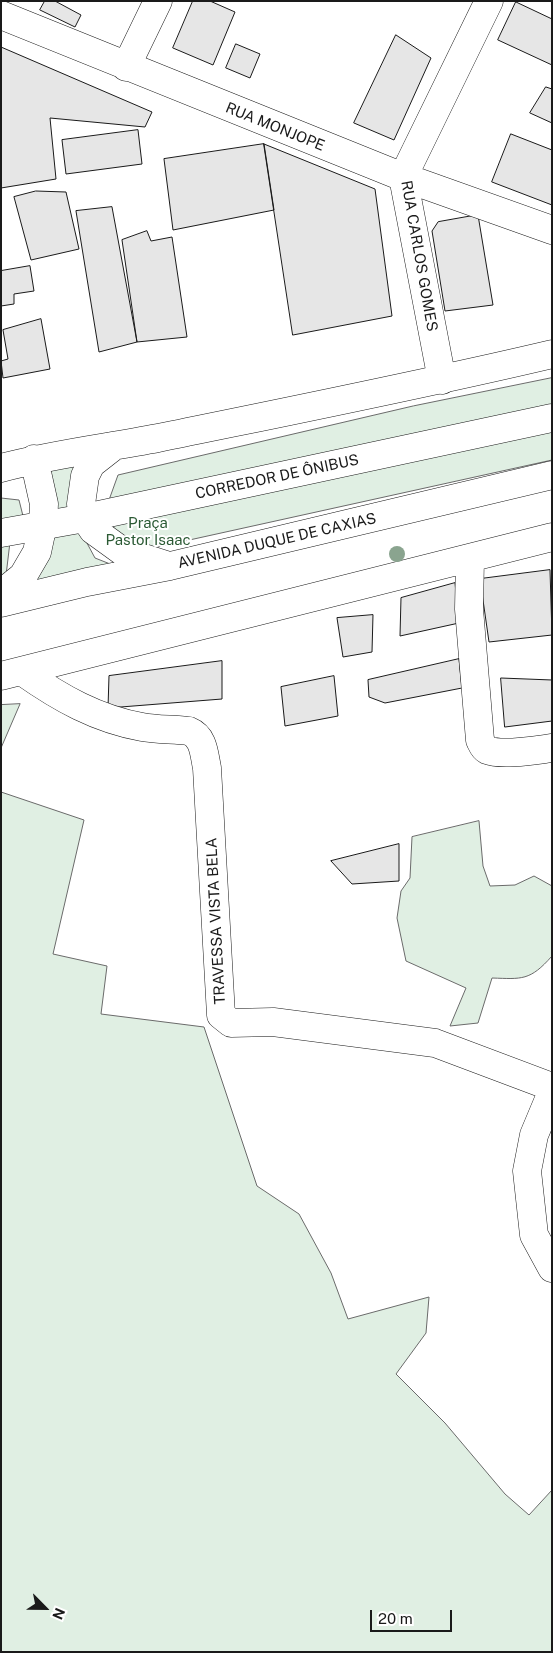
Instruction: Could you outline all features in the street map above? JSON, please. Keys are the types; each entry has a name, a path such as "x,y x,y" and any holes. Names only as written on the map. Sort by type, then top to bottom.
{"main road":[{"path":"126,67 158,1"},
{"name":"RUA CARLOS GOMES","path":"442,380 403,177 489,1"},
{"name":"RUA MONJOPE","path":"1,15 126,67 403,177 552,230"},
{"path":"1,468 34,459 114,446 442,380 552,354"},
{"name":"CORREDOR DE ÔNIBUS","path":"1,533 85,518 552,418"},
{"path":"114,446 91,464 85,476 82,504 85,518 93,530 122,551 170,566"},
{"path":"1,594 23,576 28,568 37,552 44,524 44,504 34,459"},
{"name":"AVENIDA DUQUE DE CAXIAS","path":"1,604 87,582 170,566 552,475"},
{"path":"12,674 552,537"},
{"path":"470,559 470,609 480,740 483,747 487,750 497,751 552,748"},
{"name":"TRAVESSA VISTA BELA","path":"12,674 59,698 119,722 144,728 189,731 201,740 207,768 221,1015 230,1023 273,1022 435,1043 552,1086"},
{"path":"552,1092 534,1135 527,1171 534,1234 552,1268"}],"green space":[{"path":"552,378 552,405 109,500 118,475 413,406"},
{"name":"Praça Pastor Isaac","path":"552,425 552,460 144,550 116,532 111,522"},
{"path":"83,460 74,511 53,514 48,465"},
{"path":"1,498 19,500 24,520 1,526"},
{"path":"81,532 95,558 133,573 32,588 55,536"},
{"path":"10,542 5,584 1,586 1,544"},
{"path":"20,704 1,748 1,705"},
{"path":"1,792 84,820 53,954 107,966 101,1014 204,1027 257,1186 299,1214 331,1273 348,1319 429,1297 426,1333 396,1374 445,1423 505,1494 529,1515 552,1490 552,1652 1,1652"},
{"path":"479,821 483,866 490,886 515,885 534,876 552,886 552,956 538,970 525,977 492,978 478,1023 450,1026 466,988 406,961 397,918 401,891 410,878 412,837"}],"building":[{"path":"45,1 55,1 81,15 75,27 40,10"},
{"path":"193,1 210,1 235,12 213,65 173,48"},
{"path":"516,2 552,19 552,65 498,40"},
{"path":"396,35 431,58 394,140 354,123"},
{"path":"236,44 260,54 250,78 226,68"},
{"path":"1,47 152,112 145,127 50,118 56,179 1,188"},
{"path":"546,87 552,89 552,123 530,113"},
{"path":"138,130 142,164 66,174 62,140"},
{"path":"511,134 552,150 552,205 492,182"},
{"path":"264,144 375,189 392,316 293,335"},
{"path":"264,144 274,210 173,230 164,159"},
{"path":"36,191 66,192 79,249 31,260 14,197"},
{"path":"112,207 137,342 99,352 76,211"},
{"path":"478,215 493,305 445,311 432,231 438,222"},
{"path":"147,231 151,241 172,237 187,337 137,342 122,240"},
{"path":"30,266 34,291 14,294 14,304 1,306 1,271"},
{"path":"41,319 50,369 3,378 1,361 8,359 3,330"},
{"path":"550,570 552,635 489,642 480,579"},
{"path":"455,583 459,623 400,636 401,598"},
{"path":"373,615 372,652 343,657 337,618"},
{"path":"459,659 462,688 385,703 369,697 368,680"},
{"path":"222,661 222,699 108,708 109,676"},
{"path":"334,676 338,716 285,726 281,687"},
{"path":"501,678 552,680 552,721 505,727"},
{"path":"399,844 399,881 352,884 331,861"}]}
